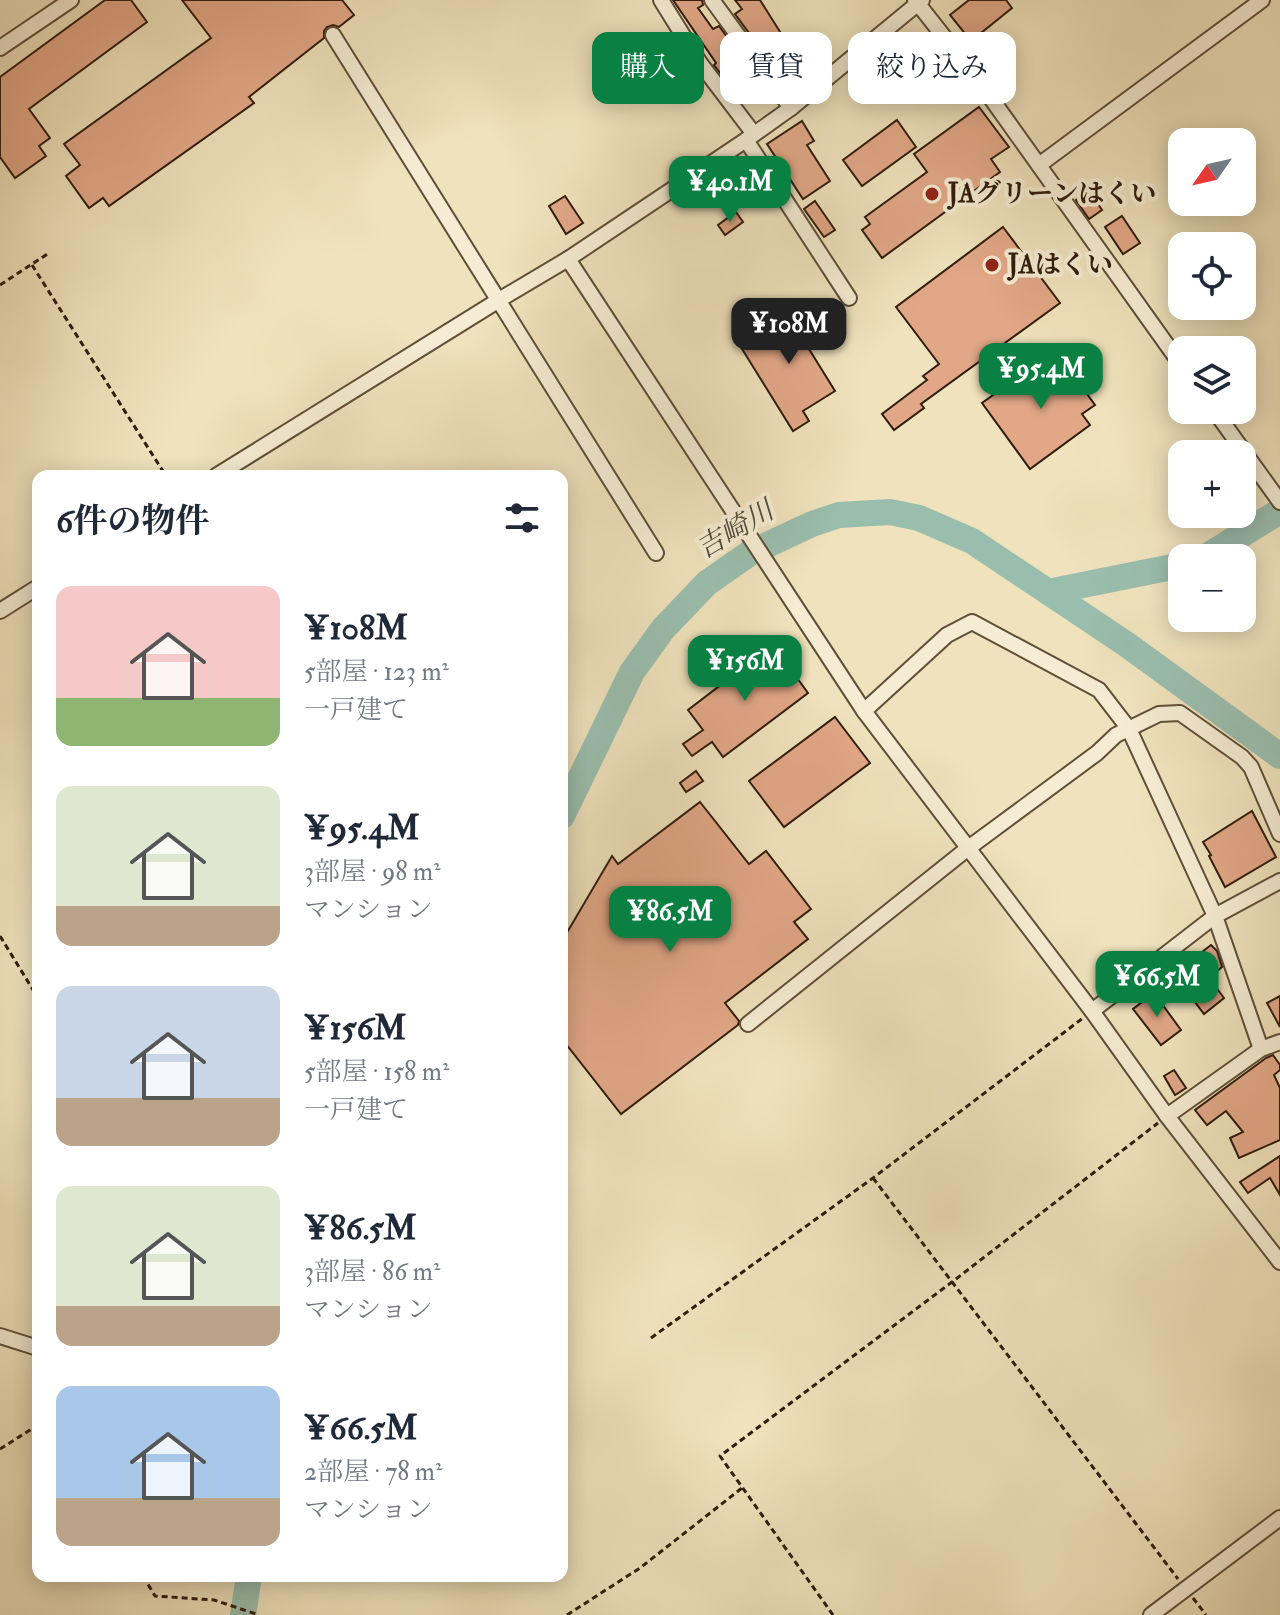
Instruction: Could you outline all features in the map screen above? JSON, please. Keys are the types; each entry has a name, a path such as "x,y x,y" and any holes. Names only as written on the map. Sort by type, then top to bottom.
{"street":[{"path":"0,48 71,0"},
{"path":"661,0 849,298"},
{"path":"712,0 791,108"},
{"path":"1039,165 1262,0"},
{"path":"226,470 568,259 750,137 791,108 918,1 1168,346"},
{"path":"333,35 656,553"},
{"path":"568,259 864,711 1280,1262"},
{"path":"1224,424 1277,498"},
{"path":"0,611 32,591"},
{"path":"864,711 947,635 972,622 1099,690 1129,729 1215,916 1261,1049"},
{"path":"748,1024 967,849 1097,753 1116,735 1159,714 1180,713 1242,757 1251,767 1280,834"},
{"path":"1092,1011 1215,916 1280,881"},
{"path":"1167,1116 1261,1049 1280,1043"},
{"path":"0,1336 32,1346"},
{"path":"1151,1615 1280,1518"}],"path":[{"path":"0,285 49,253"},
{"path":"32,265 162,470"},
{"path":"0,936 32,988"},
{"path":"651,1338 873,1178 1092,1011"},
{"path":"833,1615 720,1456 1167,1116"},
{"path":"873,1178 1206,1615"},
{"path":"0,1449 32,1429"},
{"path":"567,1615 640,1568 742,1488"},
{"path":"147,1582 155,1596 214,1600 259,1615"}],"building":[{"path":"105,0 131,0 147,22 29,109 50,138 39,146 46,156 15,178 0,157 0,77"},
{"path":"182,0 342,0 354,15 339,27 327,27 324,38 249,97 254,103 109,206 103,198 89,208 66,176 80,165 64,144 211,38"},
{"path":"673,0 702,0 703,5 698,8 713,29 719,26 723,32 720,32 720,73 704,45 704,32 695,32"},
{"path":"735,0 760,0 780,32 748,32 735,14 742,9"},
{"path":"969,0 1006,0 1012,8 982,32 964,32 950,15"},
{"name":"JAグリーンはくい","path":"979,107 1009,147 991,159 1000,172 882,258 862,230 870,224 865,217 927,172 914,154"},
{"path":"897,120 916,147 862,186 843,160"},
{"path":"802,121 814,141 807,145 830,181 803,199 767,144"},
{"path":"753,169 765,188 752,197 745,186 752,181 748,173"},
{"path":"1089,191 1102,210 1089,219 1076,200"},
{"path":"565,196 583,223 566,234 549,206"},
{"path":"815,201 835,230 824,237 804,209"},
{"path":"736,212 743,222 725,235 718,225"},
{"path":"1122,216 1140,243 1123,254 1105,227"},
{"name":"JAはくい","path":"1003,227 1060,303 921,404 924,408 894,430 882,414 927,380 923,376 939,364 896,307"},
{"path":"798,307 819,342 809,349 835,391 803,411 809,421 793,431 739,344"},
{"path":"1045,358 1052,369 1063,361 1095,405 1082,414 1090,425 1030,469 982,403"},
{"path":"773,645 808,693 723,757 712,742 692,756 683,744 703,730 688,710"},
{"path":"835,717 870,763 784,827 749,781"},
{"path":"696,771 703,781 686,792 680,783"},
{"path":"700,802 749,864 766,851 811,909 794,922 808,939 725,1003 739,1021 738,1025 621,1114 568,1047 568,931 612,856 618,864"},
{"path":"1252,811 1276,857 1225,887 1203,842"},
{"path":"1211,945 1217,951 1222,967 1209,978 1224,998 1204,1014 1176,977 1201,958 1198,955"},
{"path":"1154,993 1181,1030 1161,1045 1133,1009"},
{"path":"1280,996 1280,1027 1267,1003"},
{"path":"1273,1055 1280,1065 1280,1070 1274,1075 1280,1088 1280,1140 1239,1158 1230,1138 1243,1132 1226,1111 1207,1125 1195,1110"},
{"path":"1174,1070 1186,1088 1175,1095 1164,1076"},
{"path":"1280,1156 1280,1195 1270,1178 1248,1193 1240,1182"}],"waterway":[{"name":"吉崎川","path":"1227,544 1280,511"},
{"name":"吉崎川","path":"568,804 632,672 663,629 707,583 750,553 839,515 890,512 919,518 972,541 1126,644 1280,756"},
{"name":"吉崎川","path":"1048,592 1168,568"},
{"name":"吉崎川","path":"243,1615 248,1582"}],"place":[{"name":"JAグリーンはくい","path":"932,194"},
{"name":"JAはくい","path":"992,265"}]}
